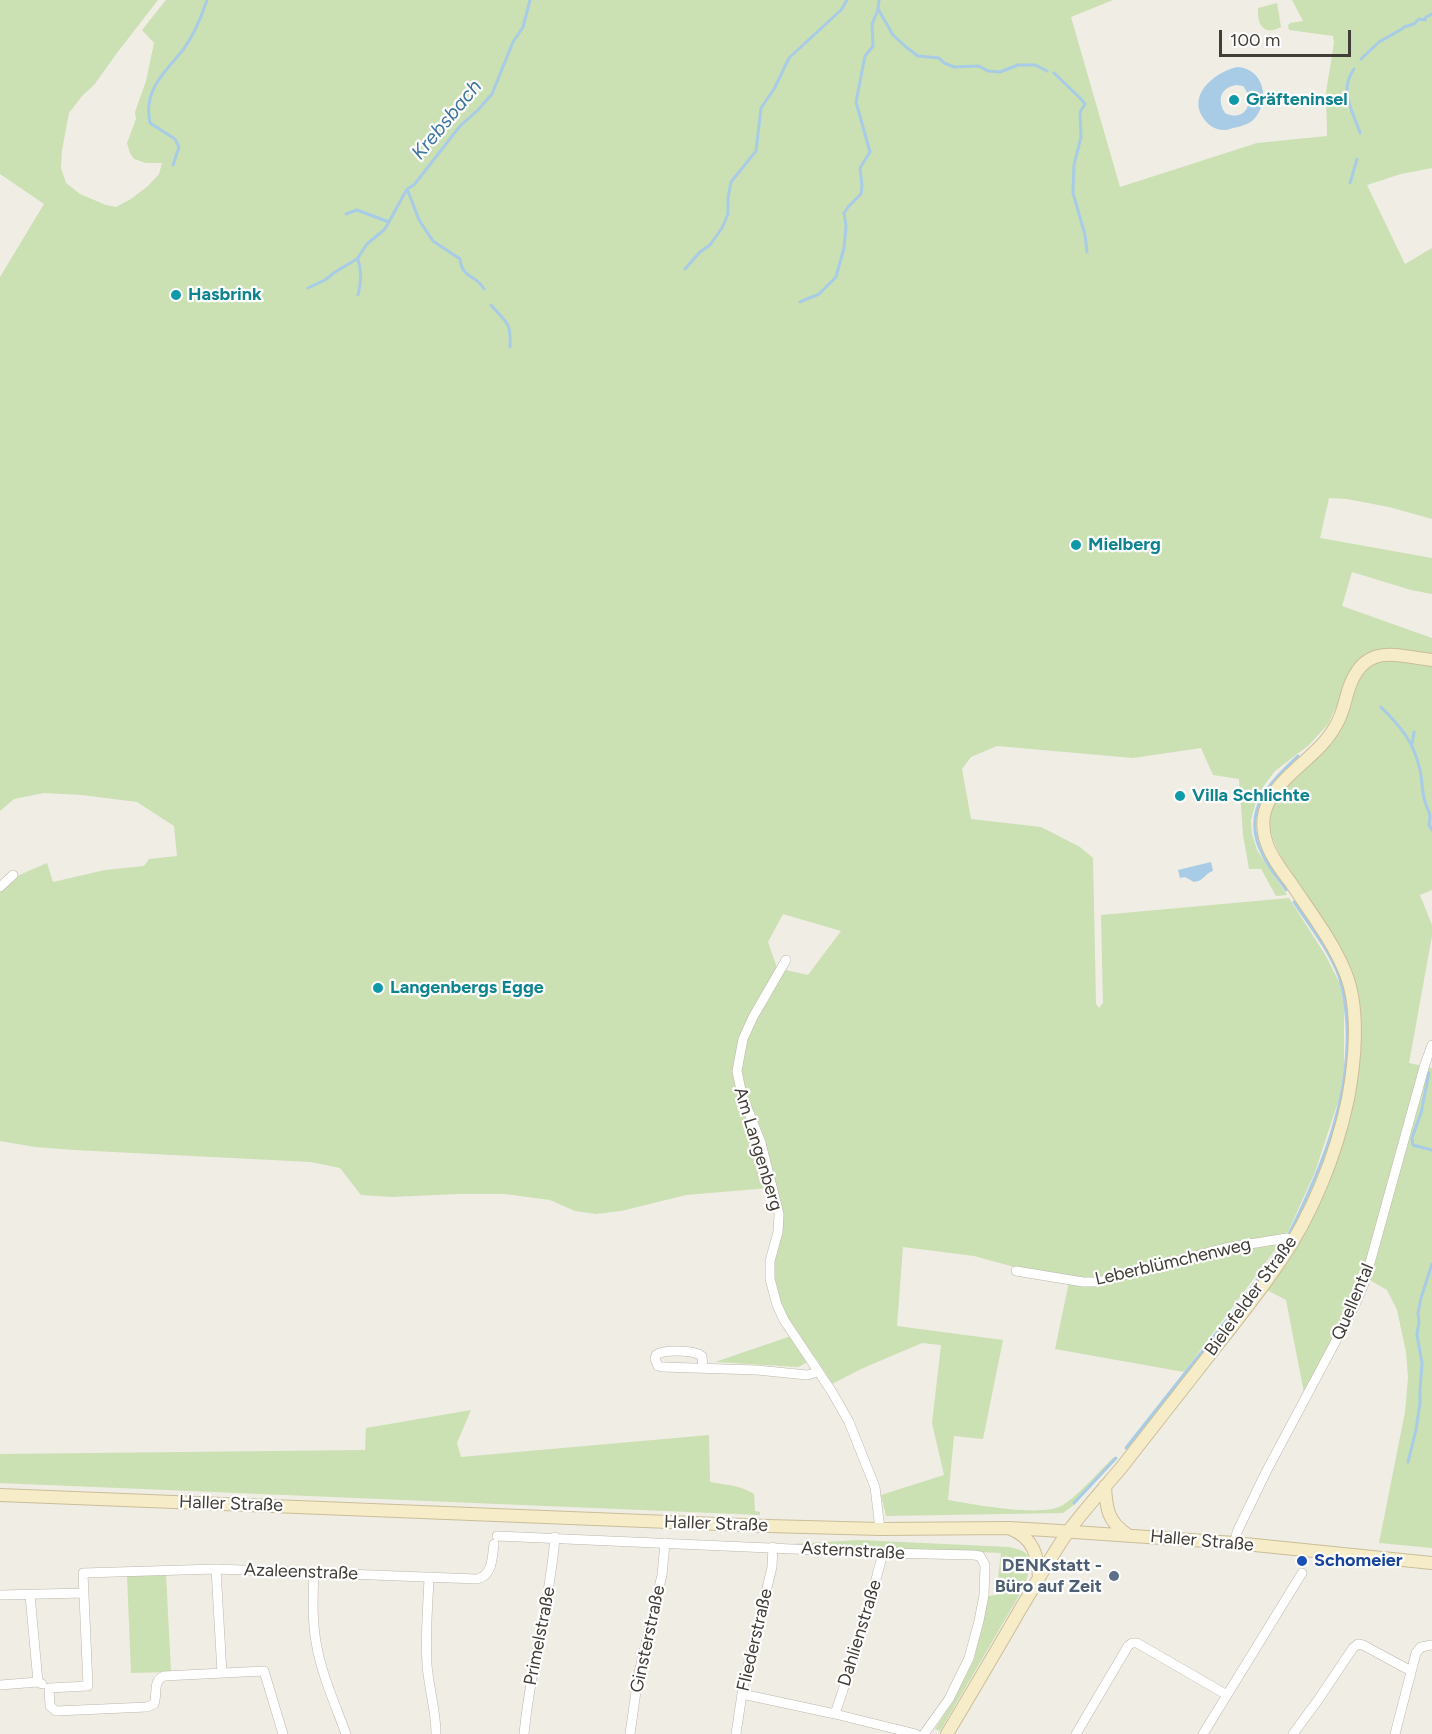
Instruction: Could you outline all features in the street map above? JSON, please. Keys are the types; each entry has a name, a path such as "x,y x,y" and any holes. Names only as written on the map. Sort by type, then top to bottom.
{"main road":[{"name":"Bielefelder Straße","path":"947,1734 1068,1532 1241,1315 1280,1262 1310,1208 1342,1124 1352,1070 1355,1021 1346,974 1327,938 1267,845 1263,817 1276,789 1332,733 1339,721 1351,682 1358,669 1378,656 1389,654 1432,660"},
{"path":"1105,1486 1106,1504 1110,1516 1119,1529 1129,1536"},
{"name":"Haller Straße","path":"0,1495 768,1526 880,1529 1009,1528 1235,1543 1432,1563"},
{"path":"1009,1528 1018,1532 1033,1546 1038,1563 1039,1579"}],"street":[{"path":"0,886 13,875"},
{"name":"Am Langenberg","path":"786,960 743,1039 737,1071 742,1095 761,1143 779,1214 770,1270 772,1291 784,1320 841,1406 875,1487 880,1529"},
{"name":"Quellental","path":"1235,1543 1237,1532 1266,1472 1344,1327 1365,1281 1432,1045"},
{"name":"Leberblümchenweg","path":"1016,1271 1083,1282 1098,1282 1226,1248 1287,1238 1293,1240"},
{"path":"703,1368 702,1356 695,1352 662,1352 658,1353 655,1359 658,1366 662,1367 757,1370 807,1375 818,1372"},
{"name":"Asternstraße","path":"495,1540 555,1538 980,1556 985,1565 984,1595 969,1658 949,1699 924,1734"},
{"name":"Primelstraße","path":"524,1734 553,1568 555,1538"},
{"name":"Azaleenstraße","path":"84,1593 83,1573 216,1569 477,1579 488,1573 495,1540"},
{"name":"Ginsterstraße","path":"630,1734 638,1677 662,1575 664,1543"},
{"name":"Fliederstraße","path":"736,1734 742,1694 772,1567 774,1547"},
{"name":"Dahlienstraße","path":"835,1713 861,1635 883,1553"},
{"path":"216,1569 222,1673"},
{"path":"314,1572 313,1618 316,1643 323,1671 346,1734"},
{"path":"1203,1734 1302,1573"},
{"path":"429,1577 427,1663 436,1719 436,1734"},
{"path":"0,1595 84,1593 88,1686 49,1688 38,1682 0,1685"},
{"path":"30,1595 38,1682"},
{"path":"1076,1734 1128,1646 1132,1643 1137,1643 1227,1695"},
{"path":"1293,1734 1358,1644 1363,1644 1411,1671"},
{"path":"1395,1734 1416,1653 1421,1647 1432,1646"},
{"path":"49,1688 50,1706 56,1711 147,1707 154,1704 157,1698 156,1684 159,1678 164,1676 264,1671 283,1734"},
{"path":"742,1694 835,1713 916,1734"}],"green space":[{"path":"0,0 158,0 94,85 69,113 61,168 66,183 80,194 116,207 148,186 159,174 162,163 146,163 134,159 127,143 136,119 135,112 146,81 154,43 142,30 166,0 1113,0 1071,17 1120,187 1257,143 1327,136 1326,92 1334,43 1333,36 1289,30 1290,23 1303,21 1292,0 1432,0 1432,168 1401,174 1367,185 1405,264 1432,248 1432,519 1389,507 1329,498 1320,538 1432,558 1432,594 1352,572 1342,606 1432,638 1432,655 1392,649 1344,685 1328,724 1309,745 1275,771 1265,784 1257,798 1251,820 1252,834 1257,850 1287,895 1276,896 1261,869 1249,869 1243,835 1239,779 1213,775 1201,748 1133,758 997,746 971,757 962,769 971,819 1041,827 1080,847 1093,858 1096,1004 1099,1008 1103,1003 1101,915 1289,898 1326,956 1340,984 1344,1007 1344,1069 1339,1099 1315,1172 1287,1234 1184,1372 1055,1349 1069,1282 974,1256 903,1247 897,1326 1003,1340 983,1439 954,1436 948,1500 1007,1509 1053,1509 1069,1501 1114,1457 1117,1457 1074,1505 1063,1513 886,1516 881,1495 944,1475 932,1423 941,1345 922,1343 832,1384 816,1358 798,1367 715,1362 797,1334 787,1319 775,1287 774,1262 783,1223 769,1188 686,1195 621,1211 596,1214 575,1211 550,1200 505,1194 392,1197 361,1195 340,1168 311,1162 74,1150 0,1141 0,890 17,876 47,863 53,882 105,870 144,866 149,859 177,856 174,826 137,802 44,793 14,799 0,811 0,277 44,204 0,174","holes":["783,914 841,931 808,975 777,968 768,942"]},
{"path":"1277,3 1281,27 1270,30 1262,27 1258,8"},
{"path":"1387,659 1432,666 1432,890 1420,895 1432,925 1432,936 1409,1063 1432,1068 1432,1548 1379,1543 1405,1412 1408,1378 1406,1352 1397,1310 1387,1290 1363,1276 1304,1393 1286,1300 1267,1290 1299,1240 1346,1128 1354,1098 1361,1043 1358,994 1349,966 1325,924 1283,860 1271,834 1270,822 1273,808 1288,784 1338,734 1354,690 1364,672"},
{"path":"471,1410 457,1443 461,1457 709,1435 710,1482 738,1487 754,1494 755,1511 760,1512 760,1515 0,1483 0,1454 365,1450 366,1428"},
{"path":"859,1540 1009,1547 1028,1555 1030,1569 1024,1587 940,1731 935,1729 953,1701 974,1660 988,1596 996,1595 1001,1553 791,1544"},
{"path":"166,1574 171,1672 131,1673 127,1575"}],"water":[{"path":"1237,67 1253,73 1259,79 1263,95 1259,112 1252,121 1222,130 1211,126 1203,117 1199,108 1199,99 1209,82","holes":["1236,85 1243,86 1248,98 1246,109 1238,115 1225,113 1221,104 1223,92"]},
{"path":"1211,862 1213,871 1200,880 1194,882 1185,877 1180,878 1178,870"}],"waterway":[{"name":"Krebsbach","path":"173,165 179,147 175,139 150,123 151,97 162,75 191,38 207,0"},
{"name":"Krebsbach","path":"308,288 357,259 367,244 385,229 407,189 414,185 460,126 492,94 513,42 523,27 530,0"},
{"name":"Krebsbach","path":"685,269 700,252 710,245 722,228 728,214 731,182 756,151 761,108 774,89 789,58 841,10 847,0"},
{"name":"Krebsbach","path":"879,0 878,9 893,35 918,56 939,58 954,67 979,66 988,71 1000,72 1018,65 1035,65 1047,71"},
{"name":"Krebsbach","path":"800,302 819,294 836,277 844,248 846,226 844,213 861,194 860,168 870,152 856,102 865,56 873,46 872,24 878,10"},
{"path":"1361,59 1379,42 1404,27 1414,24 1419,19 1425,20 1432,14"},
{"path":"1354,69 1349,77 1347,93 1360,133"},
{"name":"Krebsbach","path":"1054,73 1085,104 1080,112 1081,137 1074,165 1073,193 1085,235 1087,252"},
{"path":"1350,183 1357,159"},
{"name":"Krebsbach","path":"408,191 419,220 433,241 460,259 467,274 478,281 484,289"},
{"name":"Krebsbach","path":"346,214 357,210 389,222"},
{"name":"Krebsbach","path":"358,259 361,277 358,295"},
{"name":"Krebsbach","path":"491,305 509,327 510,347"},
{"path":"1381,707 1401,728 1414,751 1420,770 1424,798 1430,814 1429,825 1432,830"},
{"path":"1412,744 1414,732"},
{"path":"1286,890 1271,869 1257,840 1256,813 1268,789 1298,756"},
{"path":"1289,1234 1323,1159 1332,1133 1339,1107 1347,1053 1346,1013 1339,976 1324,947 1294,902"},
{"path":"1429,1073 1421,1113 1412,1138 1413,1145 1432,1150"},
{"path":"1126,1448 1242,1301 1283,1244"},
{"path":"1408,1462 1420,1403 1422,1363 1417,1335 1418,1313 1432,1264"},
{"path":"1074,1503 1116,1458"}],"place":[{"name":"Gräfteninsel","path":"1234,100"},
{"name":"Hasbrink","path":"176,295"},
{"name":"Mielberg","path":"1076,545"},
{"name":"Villa Schlichte","path":"1180,796"},
{"name":"Langenbergs Egge","path":"378,988"},
{"name":"Schomeier","path":"1302,1561"},
{"name":"DENKstatt - Büro auf Zeit","path":"1114,1576"}]}
